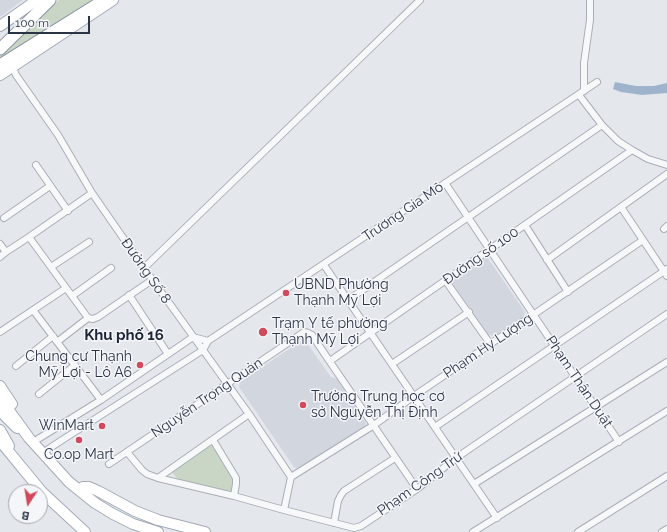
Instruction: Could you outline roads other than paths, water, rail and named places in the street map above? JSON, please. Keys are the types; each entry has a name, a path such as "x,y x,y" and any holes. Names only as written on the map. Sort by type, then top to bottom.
{"highway":[{"path":"0,49 50,0"},
{"path":"7,64 24,51 104,0"}],"main road":[{"path":"0,20 29,0"},
{"path":"0,26 36,0"},
{"path":"0,75 7,64 113,0"},
{"path":"0,386 24,420 34,440"},
{"path":"0,394 4,406 45,452 59,472 81,489 116,509 143,522 153,531"},
{"path":"4,406 24,420"},
{"path":"0,430 25,473"},
{"path":"0,441 46,497 83,532"},
{"path":"0,449 27,484"},
{"path":"81,489 89,487 135,511 206,532"},
{"path":"48,506 73,528 83,532"}],"street":[{"path":"144,268 420,0"},
{"path":"590,0 590,20 581,93 602,125 618,141 648,159 667,165"},
{"name":"Đường Số 8","path":"7,64 58,135 92,193 152,280 249,414 292,477"},
{"name":"Trương Gia Mô","path":"45,452 203,350 208,341 597,82"},
{"path":"348,300 602,125"},
{"name":"Đường số 100","path":"330,361 632,150"},
{"path":"36,166 68,210"},
{"path":"547,260 667,174"},
{"name":"Phạm Thận Duật","path":"445,183 619,442"},
{"path":"4,218 50,186"},
{"path":"0,257 92,193"},
{"path":"435,427 666,272 621,207"},
{"path":"525,225 568,292"},
{"path":"29,237 88,318"},
{"name":"Phạm Hy Lượng","path":"292,477 374,425 414,396 643,240"},
{"path":"51,267 89,242"},
{"path":"0,244 6,252"},
{"path":"324,265 497,518"},
{"path":"72,296 111,268"},
{"path":"16,366 88,318 93,319 98,317 152,280"},
{"path":"445,280 491,344"},
{"path":"0,332 66,288"},
{"path":"129,295 168,354"},
{"path":"33,310 101,400"},
{"path":"392,364 468,312"},
{"name":"Phạm Công Trứ","path":"127,452 142,470 147,474 158,478 234,496 354,528 361,526 417,489 456,458 667,314"},
{"name":"Nguyễn Trọng Quản","path":"109,464 304,332 312,335 417,489"},
{"path":"34,440 101,400 193,337 208,341"},
{"path":"474,484 667,362"},
{"path":"38,394 75,365"},
{"path":"472,532 483,529 497,518 667,411"},
{"path":"158,478 249,414"},
{"path":"51,431 59,442"},
{"path":"213,440 236,478 234,496"},
{"path":"334,523 338,501 344,491 396,458"},
{"path":"578,532 667,476"},
{"path":"284,510 292,477"},
{"path":"587,526 591,532"},
{"path":"662,532 667,529"}],"water":[{"path":"615,82 636,86 654,86 667,83 667,93 642,95 621,92 613,89"}],"place":[{"name":"UBND Phường Thạnh Mỹ Lợi","path":"286,293"},
{"name":"Trạm Y tế phường Thạnh Mỹ Lợi","path":"263,332"},
{"name":"Chung cư Thạnh Mỹ Lợi - Lô A6","path":"140,365"},
{"name":"Trường Trung học cơ sở Nguyễn Thị Định","path":"303,405"},
{"name":"WinMart","path":"102,426"},
{"name":"Co.op Mart","path":"79,440"}],"district":[{"name":"Khu phố 16","path":"124,335"}]}
